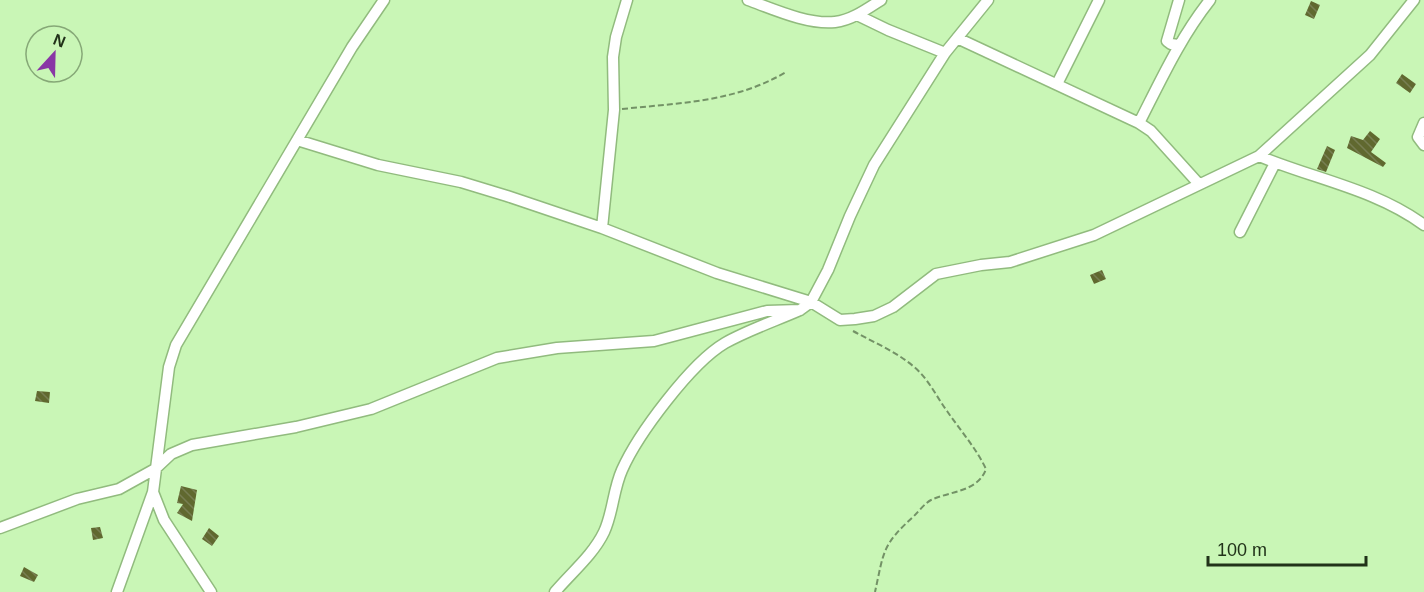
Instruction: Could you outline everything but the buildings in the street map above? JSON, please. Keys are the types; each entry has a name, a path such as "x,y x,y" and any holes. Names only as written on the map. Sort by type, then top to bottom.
{"street":[{"path":"117,592 153,492 169,367 176,345 352,47 384,0"},
{"path":"602,228 614,110 613,57 616,37 627,0"},
{"path":"748,0 776,11 812,20 833,22 857,15 881,0"},
{"path":"555,592 596,546 604,531 621,472 637,441 653,418 696,368 724,344 800,310 811,302 828,270 858,196 874,165 945,53 988,0"},
{"path":"1057,84 1099,0"},
{"path":"1178,45 1171,44 1167,40 1179,0"},
{"path":"1139,123 1178,45 1191,23 1210,0"},
{"path":"297,140 378,165 461,182 602,228 717,273 811,302 840,320 874,316 893,307 936,274 1010,262 1094,235 1198,183 1259,156 1370,55 1414,0"},
{"path":"857,15 945,53"},
{"path":"957,38 1139,123 1150,131 1198,183"},
{"path":"1424,123 1418,137 1424,145"},
{"path":"1259,156 1362,191 1424,225"},
{"path":"1240,232 1275,163"},
{"path":"0,528 77,499 119,489 155,469 171,454 192,444 296,427 371,409 497,358 557,348 654,342 767,311 800,310"},
{"path":"153,492 164,520 211,592"}],"path":[{"path":"614,110 702,101 771,81 786,72"},
{"path":"840,320 851,330 886,348 915,367 978,454 986,469 983,477 969,487 930,501 897,532 883,553 875,592"}]}
